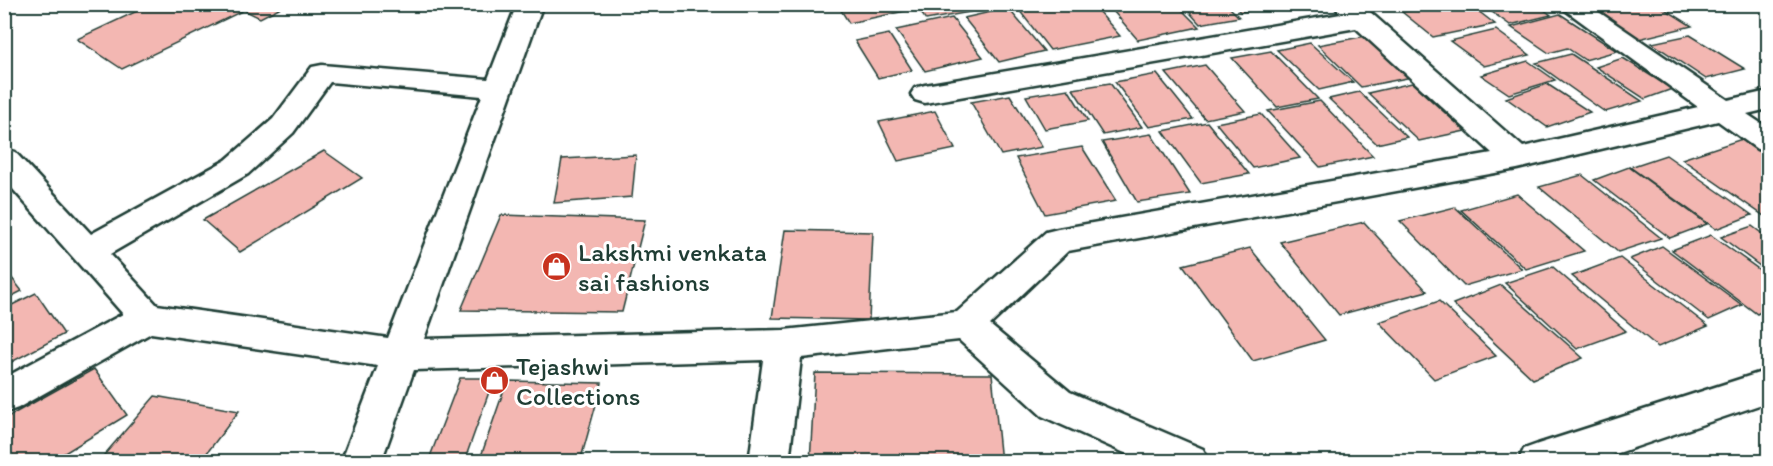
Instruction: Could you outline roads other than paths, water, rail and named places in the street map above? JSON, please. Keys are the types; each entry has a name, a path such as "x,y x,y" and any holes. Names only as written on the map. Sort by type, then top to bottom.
{"street":[{"path":"361,462 530,4"},
{"path":"1569,4 1768,142"},
{"path":"925,94 1353,12 1516,159"},
{"path":"88,251 237,167 283,126 322,74 499,89"},
{"path":"4,397 147,318 402,355 784,345 966,325 1058,241 1516,159 1768,100"},
{"path":"4,159 147,318"},
{"path":"966,325 1056,404 1189,462"},
{"path":"769,462 784,345"},
{"path":"1538,462 1768,386"}],"place":[{"name":"Lakshmi venkata sai fashions","path":"557,267"},
{"name":"Tejashwi Collections","path":"495,381"}]}
